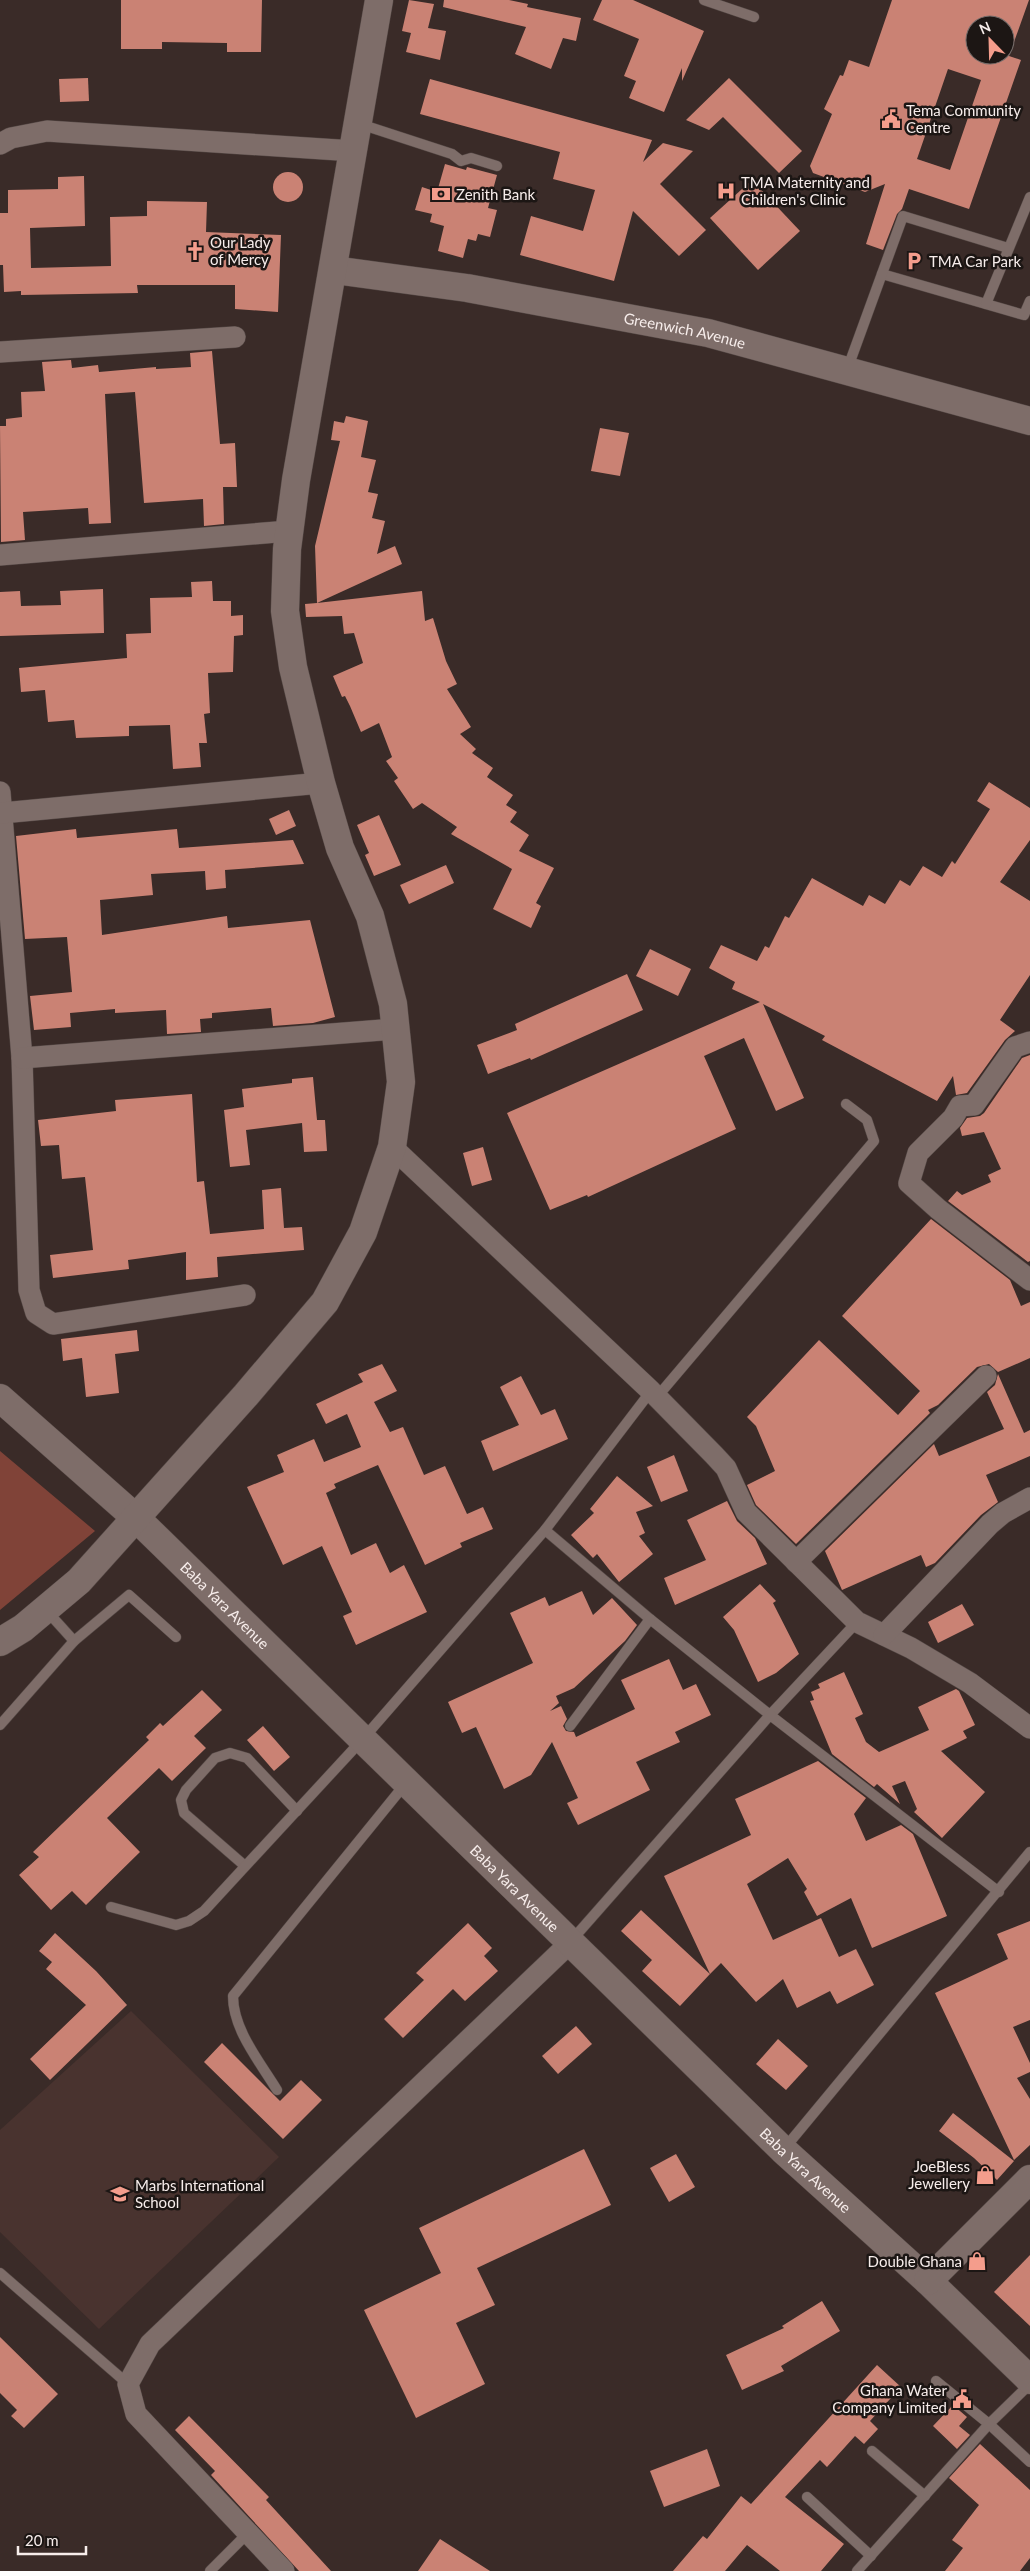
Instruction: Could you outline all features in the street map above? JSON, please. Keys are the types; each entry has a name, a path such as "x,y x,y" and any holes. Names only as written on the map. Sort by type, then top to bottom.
{"street":[{"path":"0,1642 23,1628 79,1581 325,1302 363,1232 392,1147 401,1082 392,1004 370,916 340,848 321,782 293,667 285,611 289,531 296,480 334,270 379,0"},
{"path":"0,144 11,138 47,131 354,151"},
{"name":"Greenwich Avenue","path":"334,270 467,288 708,333 1030,421"},
{"path":"0,352 234,337"},
{"path":"0,555 289,531"},
{"path":"2,813 321,782"},
{"path":"0,792 4,895 22,1058 29,1290 36,1313 53,1324 245,1295"},
{"path":"22,1058 395,1029"},
{"path":"1030,1042 1015,1047 974,1105 960,1106 953,1118 918,1153 909,1183 938,1209 1030,1280"},
{"path":"392,1147 654,1394 726,1468 746,1512 857,1622 970,1683 1030,1728"},
{"path":"796,1562 986,1376"},
{"name":"Baba Yara Avenue","path":"0,1398 136,1518 783,2150 928,2281 1030,2382"},
{"path":"884,1635 990,1524 1003,1513 1030,1498"},
{"path":"284,2571 136,2414 128,2384 150,2344 571,1942"},
{"path":"928,2281 1030,2178"}],"lane":[{"path":"704,0 754,17"},
{"path":"359,123 452,154 461,161 471,158 497,166"},
{"path":"986,304 1008,248 1027,211 1030,197"},
{"path":"847,371 903,216 1008,248"},
{"path":"882,274 1024,315 1030,301"},
{"path":"111,1907 176,1925 204,1911 362,1740 545,1530 654,1394 874,1142 867,1120 846,1104"},
{"path":"545,1530 650,1619 770,1715 999,1892"},
{"path":"0,1726 74,1641 128,1595 176,1637"},
{"path":"45,1610 74,1641"},
{"path":"570,1726 650,1619"},
{"path":"571,1942 770,1715 857,1622"},
{"path":"245,1866 184,1813 181,1800 186,1790 215,1758 230,1753 247,1758 296,1811"},
{"path":"277,2090 238,2024 233,2010 233,1996 406,1783"},
{"path":"783,2150 999,1892 1030,1852"},
{"path":"0,2273 128,2384"},
{"path":"936,2380 989,2424 1030,2462"},
{"path":"857,2571 989,2424 1030,2382"},
{"path":"872,2451 925,2496"},
{"path":"807,2497 871,2556"},
{"path":"210,2571 248,2533"}],"shaded area":[{"path":"0,1451 95,1531 0,1610"},
{"name":"Marbs International School","path":"131,2011 279,2157 99,2329 0,2232 0,2130"}],"building":[{"path":"121,0 262,0 261,52 227,52 227,43 162,42 162,49 121,49"},
{"path":"409,0 434,4 428,28 446,31 440,60 406,52 411,33 402,31"},
{"path":"444,0 509,0 528,4 527,7 581,18 576,41 563,38 551,69 515,54 526,27 443,7"},
{"path":"602,0 633,0 704,31 682,81 682,68 664,112 629,98 636,81 624,76 639,39 593,20"},
{"name":"Tema Community Centre","path":"892,0 1029,0 1015,39 1015,15 965,15 965,65 1015,65 1015,58 1021,60 969,209 909,189 883,250 866,244 885,184 865,192 813,173 810,166 832,114 824,109 840,75 843,76 849,60 869,67","holes":["948,69 981,80 950,170 917,159"]},
{"path":"88,78 89,101 60,102 59,79"},
{"path":"729,78 802,151 779,173 723,117 709,130 686,120"},
{"path":"430,79 652,140 643,162 663,143 693,151 660,184 706,230 679,256 633,211 614,281 520,255 531,216 583,231 595,190 553,179 560,152 420,114"},
{"path":"445,164 466,170 467,167 497,175 488,208 497,210 490,237 478,234 476,241 468,239 463,258 438,251 444,226 430,222 432,214 415,210 422,187 437,192"},
{"path":"288,172 294,173 302,181 302,193 294,201 288,202 282,201 274,193 273,187 274,181 282,173"},
{"path":"84,176 85,226 30,228 31,268 111,266 110,217 147,216 147,201 207,202 206,232 281,235 278,312 235,309 235,285 137,285 138,293 21,295 21,291 4,292 3,265 0,265 0,213 8,213 8,190 58,189 58,177"},
{"path":"752,180 800,231 758,270 710,218"},
{"path":"212,351 220,444 235,443 237,487 223,487 224,524 204,526 203,499 144,503 135,392 105,394 111,523 89,524 88,508 23,512 25,540 1,542 0,426 6,426 6,419 22,417 21,392 45,391 42,362 71,360 72,368 98,365 99,372 156,367 156,369 191,367 190,353"},
{"path":"346,416 368,421 361,457 376,460 368,492 378,494 372,518 385,521 377,554 395,546 402,564 317,603 315,546 340,441 331,440 334,421 344,423"},
{"path":"600,428 629,433 620,476 591,471"},
{"path":"212,581 213,601 231,601 231,616 243,615 243,635 234,636 233,672 208,673 210,713 204,714 207,743 199,743 201,767 173,769 170,725 129,726 129,736 76,738 74,720 48,722 45,690 21,692 19,668 127,658 126,634 151,633 150,598 192,597 191,582"},
{"path":"103,589 104,633 0,636 0,592 20,591 21,606 61,605 60,591"},
{"path":"422,591 425,621 433,618 446,661 457,684 447,689 471,727 460,734 476,749 472,753 493,768 487,777 513,795 506,805 517,812 510,822 529,835 519,851 554,868 536,903 541,906 531,928 493,909 512,869 451,834 457,827 422,803 413,809 394,781 398,778 386,761 392,757 379,723 361,732 345,696 342,697 333,676 363,663 354,633 344,634 342,616 306,617 305,604"},
{"path":"989,782 1030,808 1030,840 1000,882 1030,901 1030,975 1000,1020 1015,1031 1005,1040 967,1093 956,1095 953,1076 937,1101 822,1040 825,1036 763,1004 804,1098 776,1111 744,1038 704,1056 736,1129 588,1197 587,1195 550,1210 507,1113 760,1002 732,989 735,982 709,968 721,945 757,961 765,946 769,948 785,916 789,918 812,878 863,906 869,895 885,904 900,880 910,886 923,866 942,877 952,861 955,864 990,809 977,801"},
{"path":"289,810 296,826 276,835 269,819"},
{"path":"379,815 401,865 374,876 365,855 369,853 357,825"},
{"path":"76,829 77,838 177,829 179,848 293,840 304,864 225,870 226,888 206,890 205,871 151,874 153,895 100,900 102,935 227,916 228,928 310,920 335,1017 313,1023 273,1026 271,1008 212,1013 212,1018 200,1019 201,1032 167,1034 166,1010 115,1013 115,1009 70,1013 71,1027 34,1030 30,996 72,992 67,937 25,939 16,836"},
{"path":"446,865 454,883 409,904 400,885"},
{"path":"650,949 691,969 678,996 636,976"},
{"path":"627,974 643,1010 531,1060 530,1058 488,1074 477,1045 517,1030 515,1024"},
{"path":"1030,1055 1030,1261 1028,1262 948,1201 957,1191 962,1195 991,1182 988,1175 1001,1169 984,1132 962,1136 960,1128 967,1118 980,1116 984,1113 1022,1058"},
{"path":"313,1077 317,1120 325,1120 327,1151 304,1152 302,1123 246,1130 250,1165 230,1167 224,1110 244,1107 242,1089 292,1083 292,1079"},
{"path":"192,1094 197,1182 204,1181 210,1234 264,1229 262,1190 281,1188 284,1228 302,1227 304,1250 217,1257 218,1277 186,1280 186,1252 128,1260 129,1269 53,1278 50,1255 93,1250 85,1177 62,1179 59,1145 41,1146 38,1120 116,1111 115,1100"},
{"path":"483,1147 492,1180 472,1186 463,1153"},
{"path":"931,1219 1010,1280 1021,1306 1030,1302 1030,1358 998,1372 989,1364 977,1367 938,1405 928,1410 930,1413 796,1544 756,1505 747,1485 775,1471 756,1426 747,1417 819,1340 898,1415 920,1391 842,1316"},
{"path":"137,1330 139,1351 115,1354 119,1393 86,1397 82,1358 63,1361 61,1339"},
{"path":"382,1364 397,1391 374,1402 390,1432 403,1427 424,1475 445,1466 467,1514 483,1507 493,1529 460,1543 462,1547 425,1565 378,1465 334,1484 336,1488 326,1493 351,1555 376,1543 390,1573 404,1565 427,1612 356,1645 343,1616 352,1612 322,1546 283,1565 247,1487 284,1472 277,1455 314,1439 324,1462 361,1447 347,1414 326,1424 316,1404 363,1382 358,1374"},
{"path":"998,1374 1024,1433 1030,1430 1030,1456 986,1475 998,1502 981,1515 935,1563 926,1567 921,1555 842,1590 825,1551 934,1444 939,1456 1004,1429 987,1392 995,1385"},
{"path":"521,1376 541,1415 555,1409 568,1439 493,1471 481,1441 519,1425 500,1387"},
{"path":"674,1455 688,1491 661,1502 647,1467"},
{"path":"617,1476 653,1506 636,1512 645,1533 639,1536 653,1554 619,1582 597,1554 593,1558 571,1535 594,1513 590,1509"},
{"path":"727,1501 737,1521 755,1538 767,1564 675,1605 664,1578 706,1560 687,1520"},
{"path":"760,1584 776,1601 773,1603 799,1654 776,1673 758,1682 734,1630 723,1617"},
{"path":"582,1591 593,1615 612,1598 637,1625 625,1641 574,1688 556,1696 559,1703 550,1711 561,1706 567,1719 563,1726 566,1731 574,1732 576,1737 635,1709 621,1680 669,1659 683,1690 696,1684 711,1715 675,1732 680,1742 636,1762 650,1790 578,1825 567,1803 578,1798 552,1742 531,1775 504,1789 476,1727 462,1733 448,1702 533,1663 510,1613 545,1597 549,1606"},
{"path":"962,1604 974,1625 938,1643 928,1622"},
{"path":"844,1672 863,1714 855,1718 866,1742 879,1752 929,1730 918,1707 956,1689 959,1691 975,1725 963,1731 967,1738 941,1751 985,1792 942,1838 914,1812 917,1809 905,1781 892,1786 900,1804 877,1784 874,1787 832,1754 810,1701 814,1700 811,1692 820,1688 818,1684"},
{"path":"202,1690 222,1710 194,1736 206,1748 172,1781 159,1768 107,1818 140,1852 86,1905 72,1891 51,1910 19,1875 39,1857 33,1852 149,1740 146,1737 160,1723 163,1726"},
{"path":"263,1726 290,1757 274,1771 247,1740"},
{"path":"818,1761 866,1798 854,1814 866,1841 901,1825 913,1834 947,1916 872,1948 851,1898 817,1916 804,1892 807,1889 788,1858 747,1884 773,1940 821,1918 839,1957 856,1949 874,1985 837,2004 830,1991 797,2008 783,1979 756,2002 721,1963 710,1974 664,1876 751,1835 735,1799"},
{"path":"641,1910 710,1974 680,2006 642,1971 652,1960 621,1931"},
{"path":"1030,1921 1030,2020 1013,2027 1030,2063 1030,2072 1017,2078 1030,2099 1030,2145 1014,2160 935,1993 1008,1959 997,1934"},
{"path":"468,1923 492,1948 484,1956 498,1971 465,2001 453,1989 403,2038 384,2019 424,1980 416,1973"},
{"path":"55,1933 96,1971 127,2005 50,2080 30,2059 86,2005 46,1969 52,1962 39,1951"},
{"path":"576,2026 592,2044 558,2074 542,2056"},
{"path":"778,2039 808,2066 786,2090 756,2064"},
{"path":"222,2043 280,2101 301,2080 322,2100 283,2139 204,2062"},
{"path":"953,2113 1014,2161 997,2180 974,2158 939,2131"},
{"path":"584,2149 611,2205 477,2268 495,2305 456,2323 485,2384 416,2418 364,2310 441,2273 419,2228"},
{"path":"676,2154 695,2187 669,2202 650,2168"},
{"path":"1030,2255 1030,2326 994,2292"},
{"path":"822,2301 840,2331 781,2366 784,2371 742,2390 726,2355 784,2328 782,2326"},
{"path":"0,2337 58,2394 24,2428 11,2416 17,2410 0,2393"},
{"path":"877,2365 901,2387 870,2421 878,2429 864,2444 855,2436 827,2467 820,2460 785,2497 844,2544 821,2571 780,2571 747,2545 725,2571 673,2571 703,2536 707,2539 741,2496 751,2504"},
{"path":"953,2405 967,2417 959,2426 970,2435 957,2449 933,2426"},
{"path":"189,2416 269,2497 266,2500 331,2571 299,2571 211,2475 215,2471 175,2430"},
{"path":"980,2444 1030,2490 1030,2558 1020,2571 945,2571 963,2548 952,2540 979,2505 949,2478"},
{"path":"707,2449 720,2486 664,2507 650,2471"},
{"path":"440,2539 490,2571 418,2571"}],"place":[{"name":"Tema Community Centre","path":"891,119"},
{"name":"TMA Maternity and Children's Clinic","path":"726,191"},
{"name":"Zenith Bank","path":"441,194"},
{"name":"Our Lady of Mercy","path":"195,251"},
{"name":"TMA Car Park","path":"914,261"},
{"name":"JoeBless Jewellery","path":"985,2175"},
{"name":"Marbs International School","path":"120,2194"},
{"name":"Double Ghana","path":"977,2261"},
{"name":"Ghana Water Company Limited","path":"962,2399"}]}
